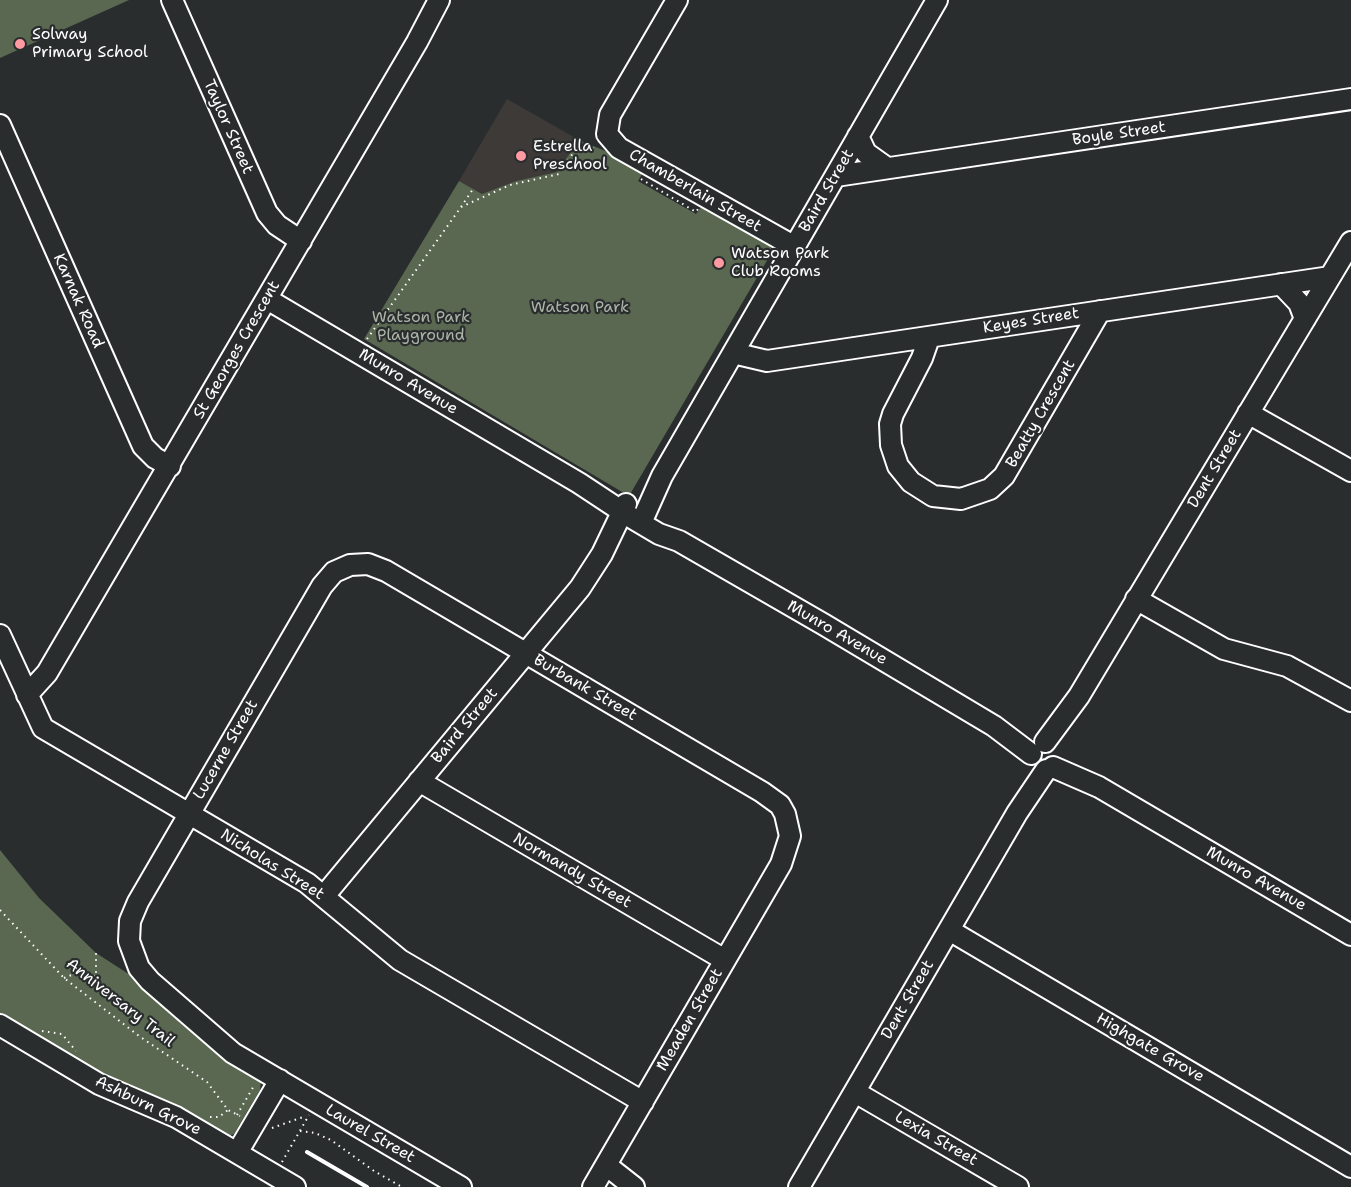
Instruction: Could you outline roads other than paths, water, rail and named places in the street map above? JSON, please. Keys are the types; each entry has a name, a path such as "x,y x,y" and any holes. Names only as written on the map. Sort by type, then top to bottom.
{"street":[{"name":"Taylor Street","path":"171,0 267,213 277,225 302,241"},
{"name":"St Georges Crescent","path":"27,695 48,673 302,241 439,0"},
{"name":"Chamberlain Street","path":"677,0 610,115 607,134 619,148 795,247"},
{"name":"Baird Street","path":"324,896 580,588 602,554 662,476 937,0"},
{"name":"Boyle Street","path":"836,176 1351,99"},
{"name":"Karnak Road","path":"0,125 143,446 154,458 170,466"},
{"path":"858,136 866,153 887,168"},
{"name":"Dent Street","path":"800,1187 1017,813 1045,756 1079,696 1305,319 1340,268 1351,242"},
{"name":"Keyes Street","path":"737,346 781,358 929,338 1281,284 1340,268"},
{"path":"1281,284 1299,303 1305,319"},
{"name":"Munro Avenue","path":"267,299 1351,935"},
{"name":"Beatty Crescent","path":"929,338 922,358 893,414 890,424 891,445 898,466 911,482 933,496 961,499 990,489 1004,477 1100,310"},
{"path":"1248,413 1351,471"},
{"name":"Burbank Street","path":"342,568 360,563 376,566 772,798 780,805 788,823 790,836 787,852"},
{"name":"Lucerne Street","path":"129,941 133,912 322,586 342,568"},
{"path":"1136,599 1224,649 1300,672 1351,701"},
{"name":"Nicholas Street","path":"0,635 43,728 324,896 400,960 643,1102"},
{"name":"Normandy Street","path":"418,782 725,960"},
{"name":"Meaden Street","path":"600,1175 787,852"},
{"name":"Highgate Grove","path":"949,930 1351,1167"},
{"name":"Laurel Street","path":"129,941 139,968 150,981 225,1047 270,1074 314,1111 461,1187"},
{"name":"Ashburn Grove","path":"0,1025 99,1084 176,1117 295,1187"},
{"path":"234,1151 245,1120 270,1074"},
{"path":"234,1151 270,1074"},
{"name":"Lexia Street","path":"855,1092 1018,1187"},
{"path":"600,1175 633,1186"}],"railway":[{"path":"307,1152 367,1187"}],"place":[{"name":"Solway Primary School","path":"20,44"},
{"name":"Estrella Preschool","path":"521,156"},
{"name":"Watson Park Club Rooms","path":"719,263"}],"park label":[{"name":"Watson Park","path":"580,308"},
{"name":"Watson Park Playground","path":"421,327"}]}
